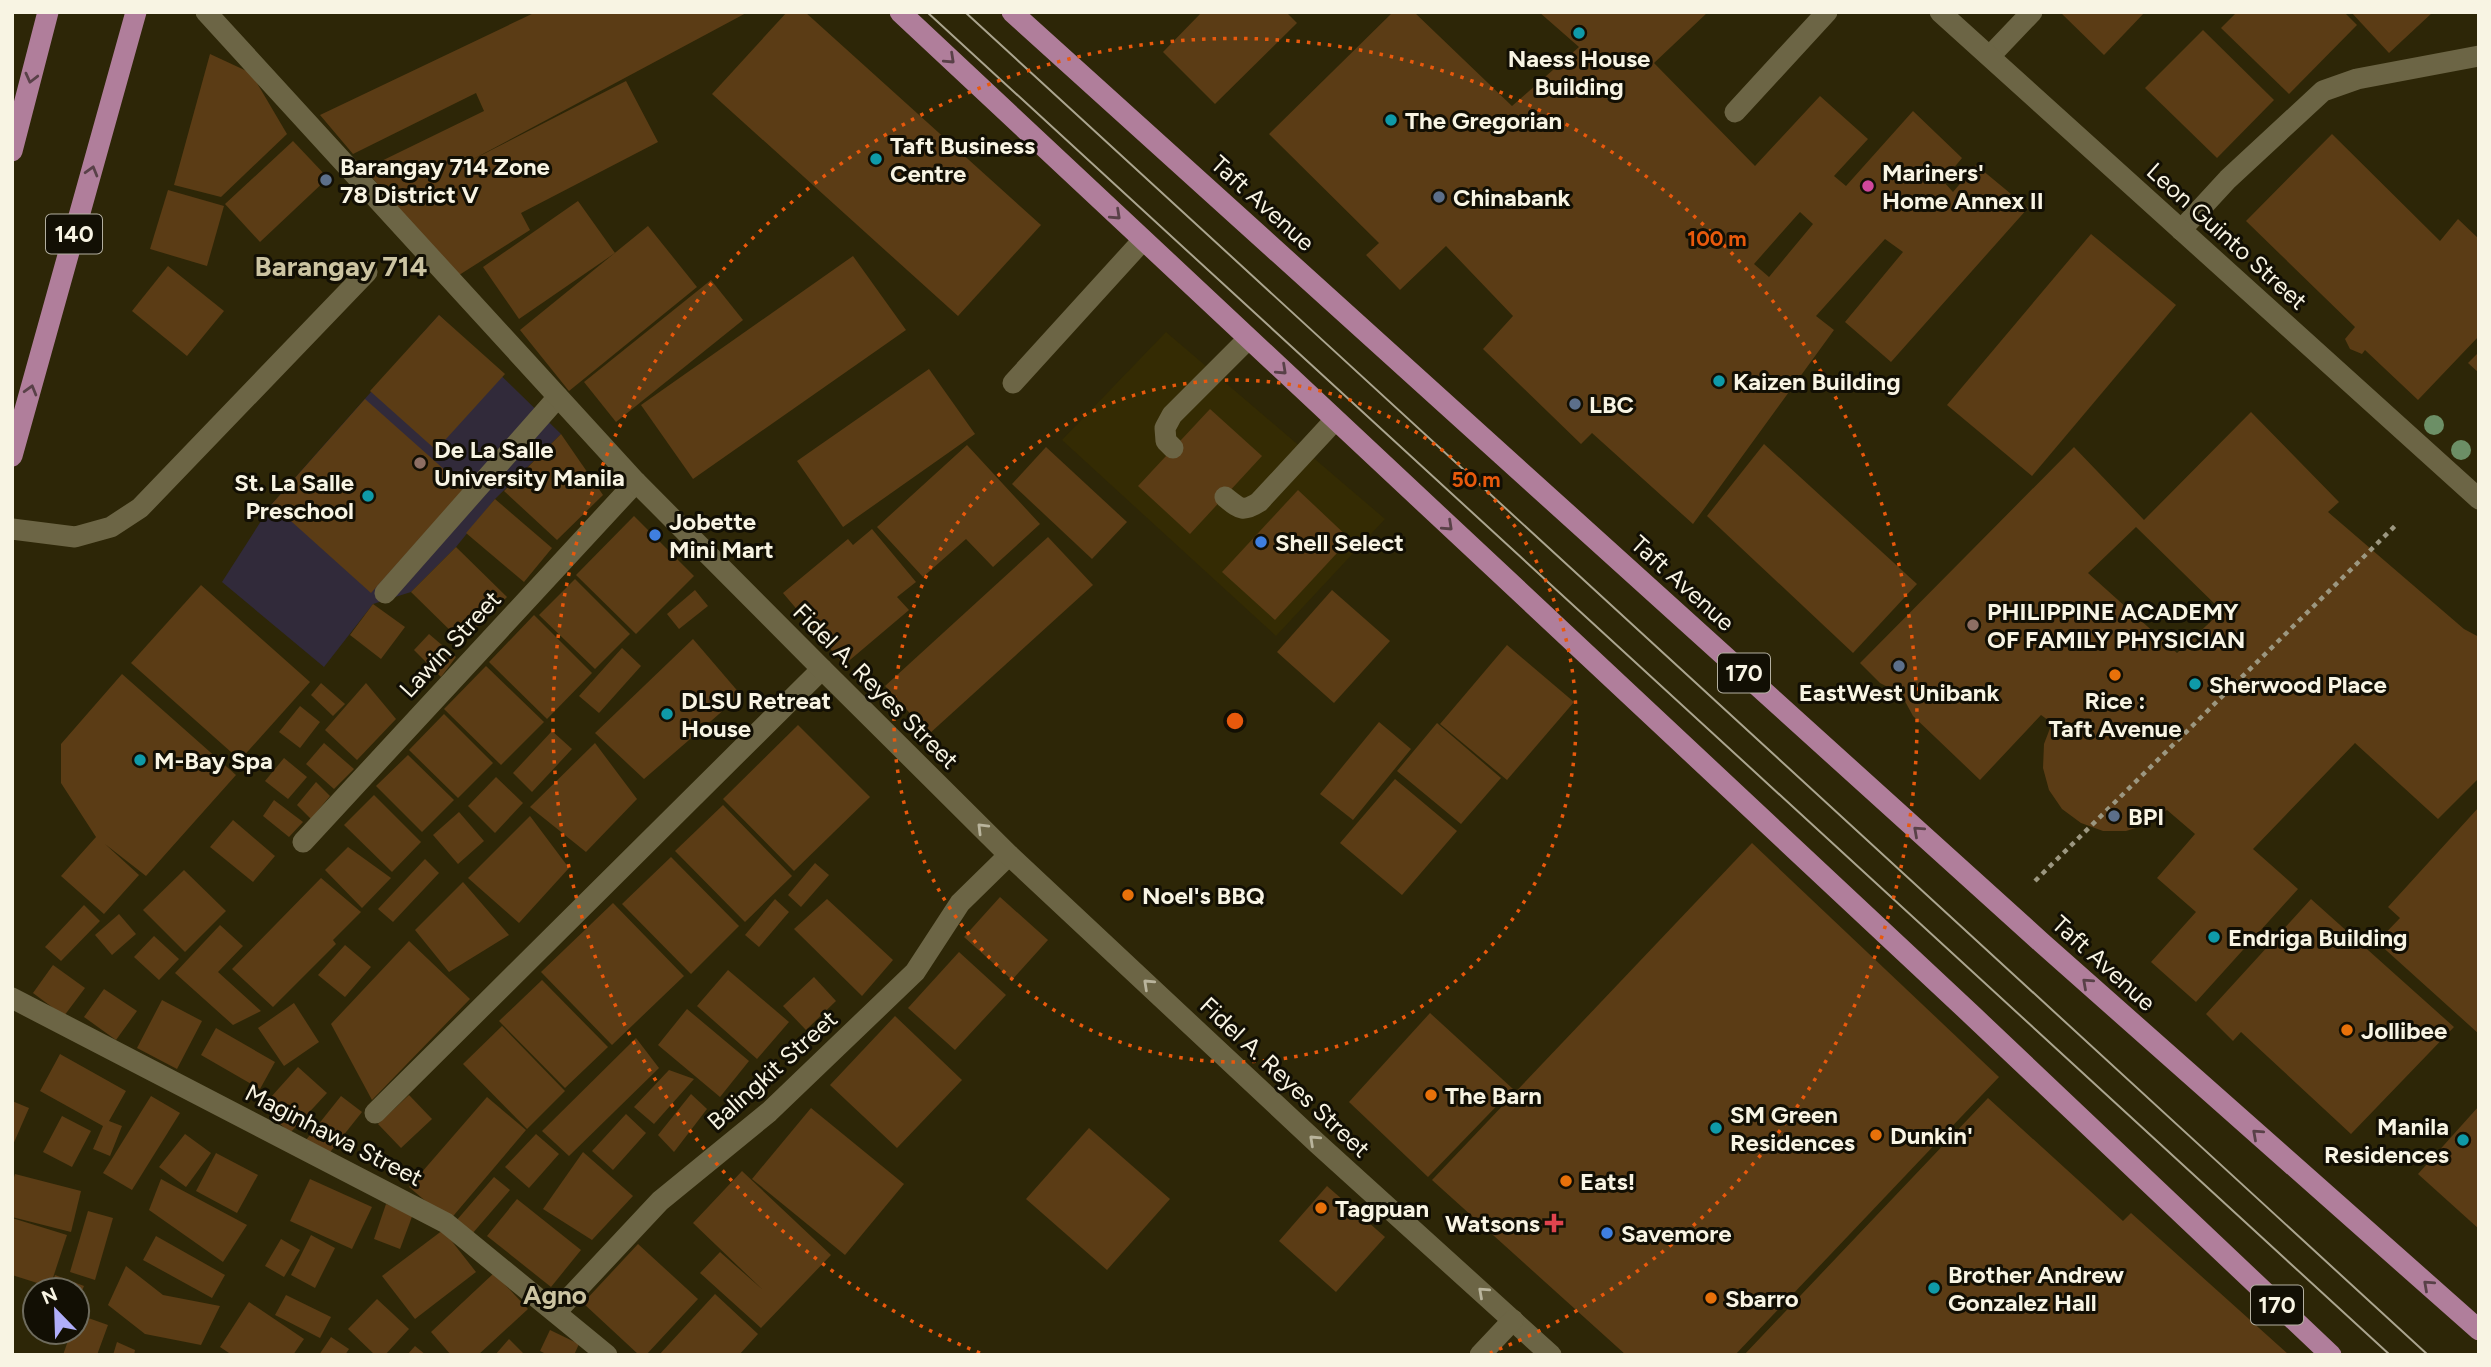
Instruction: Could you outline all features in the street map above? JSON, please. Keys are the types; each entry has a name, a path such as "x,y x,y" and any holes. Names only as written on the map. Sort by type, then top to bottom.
{"main road":[{"path":"12,151 48,12"},
{"name":"140","path":"12,456 136,12"},
{"name":"170","path":"900,12 1953,997 2331,1355"},
{"name":"Taft Avenue","path":"1012,12 2042,943 2479,1330"}],"street":[{"name":"Fidel A. Reyes Street","path":"206,12 636,482 822,669 1009,855 1318,1144 1551,1355"},
{"path":"1735,112 1827,12"},
{"name":"Leon Guinto Street","path":"1940,12 2479,499"},
{"path":"1990,56 2032,12"},
{"path":"2181,230 2228,179 2323,92 2357,79 2479,56"},
{"path":"1013,383 1143,240"},
{"path":"12,529 75,537 111,527 140,508 367,272"},
{"path":"1173,448 1166,441 1165,429 1172,415 1248,339"},
{"path":"385,593 558,397"},
{"path":"1225,497 1240,508 1250,508 1259,502 1335,420"},
{"name":"Lawin Street","path":"303,842 636,482"},
{"path":"375,1113 822,669"},
{"name":"Balingkit Street","path":"556,1312 660,1201 769,1112 915,972 960,903 1009,855"},
{"name":"Maginhawa Street","path":"12,998 446,1223 607,1355"},
{"path":"1480,1355 1513,1320"}],"path":[{"path":"2035,881 2396,525"}],"shaded area":[{"name":"De La Salle University Manila","path":"439,315 561,434 495,499 456,547 411,592 373,604 324,667 222,582 272,504"},
{"path":"1166,332 1385,519 1276,636 1062,440"}],"building":[{"path":"536,12 748,12 464,164 626,81 658,142 521,213 530,230 456,277 365,169 484,111 476,93 353,154 320,115"},
{"name":"Taft Business Centre","path":"787,12 805,12 1041,225 958,316 712,94"},
{"path":"1202,12 1286,12 1297,23 1215,104 1163,52"},
{"path":"1393,12 1414,12 1512,106 1579,47 1539,12 1708,12 1654,63 1755,166 1820,96 1868,139 1834,176 1846,186 1913,111 1962,158 1943,181 1953,192 1976,165 2028,208 1891,362 1845,322 1903,252 1885,239 1816,316 1834,330 1693,524 1592,433 1581,444 1483,349 1513,316 1446,246 1400,290 1366,255 1379,243 1269,134","holes":["1800,212 1813,224 1769,277 1754,264"]},
{"path":"2060,12 2145,12 2104,55"},
{"path":"2237,12 2344,12 2357,25 2289,94 2221,28"},
{"path":"2351,12 2433,12 2389,53"},
{"path":"2203,30 2274,100 2217,158 2145,88"},
{"path":"210,54 251,73 287,134 221,197 174,185"},
{"path":"2332,134 2440,241 2458,219 2479,239 2479,336 2418,400 2365,350 2362,354 2350,349 2345,339 2355,327 2246,221"},
{"path":"293,141 328,178 260,242 225,204"},
{"path":"168,190 224,206 207,266 150,249"},
{"path":"578,201 615,253 519,319 483,267"},
{"path":"648,226 697,287 569,391 520,330"},
{"path":"2091,234 2176,305 2032,476 1947,405"},
{"path":"853,256 906,330 693,479 641,405"},
{"path":"168,266 224,311 187,356 132,311"},
{"path":"711,280 743,320 616,422 584,382"},
{"name":"St. La Salle Preschool","path":"439,315 505,374 436,450 370,391"},
{"path":"2479,352 2479,373 2468,363"},
{"path":"929,369 975,434 843,527 797,461"},
{"name":"St. La Salle Preschool","path":"365,399 465,488 371,593 272,504"},
{"path":"1210,409 1262,456 1190,534 1138,486"},
{"path":"2251,412 2339,502 2328,512 2464,629 2479,637 2479,778 2438,819 2355,743 2253,849 2298,889 2196,1002 2151,962 2196,912 2157,878 2195,834 2167,810 2149,824 2126,831 2103,831 2081,823 2062,809 2049,790 2043,768 2044,744 2052,723 2041,715 1980,780 1913,716 1901,694 1880,683 1860,663 2074,447 2144,520","holes":["2136,527 2222,611 2177,653 2088,573"]},
{"path":"561,434 603,495 557,540 504,491"},
{"path":"1764,444 1917,584 1853,653 1707,516"},
{"path":"967,445 1040,524 993,567 966,539 923,577 877,527"},
{"path":"1046,447 1127,522 1092,559 1012,484"},
{"path":"1298,490 1350,539 1275,620 1222,572"},
{"path":"495,499 552,548 524,582 466,533"},
{"path":"634,516 694,576 636,634 576,575"},
{"path":"872,529 916,582 897,597 909,610 844,665 783,593 848,539 853,545"},
{"path":"1048,537 1093,585 929,734 885,686"},
{"path":"456,547 507,597 462,642 411,592"},
{"path":"575,579 630,634 595,669 539,615"},
{"path":"201,585 310,682 240,760 131,663"},
{"path":"695,590 708,606 679,629 667,614"},
{"path":"1332,590 1390,641 1334,703 1277,652"},
{"path":"373,604 405,627 381,659 350,635"},
{"path":"534,615 592,673 547,719 489,662"},
{"path":"429,634 456,657 441,677 414,650"},
{"name":"DLSU Retreat House","path":"693,639 741,695 644,779 595,733"},
{"path":"1507,645 1574,702 1507,780 1440,724"},
{"path":"622,648 641,666 599,713 579,696"},
{"path":"486,666 544,722 501,765 444,709"},
{"name":"M-Bay Spa","path":"122,674 236,775 146,876 105,844 139,875 104,914 61,876 96,837 61,783 61,744"},
{"path":"321,683 345,704 333,716 311,695"},
{"path":"366,683 396,719 357,760 325,730"},
{"path":"300,706 320,722 300,748 279,732"},
{"path":"444,714 493,763 458,798 409,750"},
{"path":"1379,722 1411,749 1353,820 1320,794"},
{"path":"1437,723 1501,778 1461,824 1397,771"},
{"path":"798,725 870,797 794,871 723,799"},
{"path":"552,731 572,749 532,792 513,773"},
{"path":"324,743 354,769 334,789 306,764"},
{"path":"595,743 637,799 586,852 530,807"},
{"path":"408,755 454,800 422,832 376,786"},
{"path":"284,758 307,777 288,799 265,781"},
{"path":"496,777 523,803 495,833 468,806"},
{"path":"1395,779 1457,831 1402,895 1340,843"},
{"path":"316,782 330,796 311,819 297,805"},
{"path":"374,795 421,842 392,872 344,825"},
{"path":"274,800 303,822 289,837 263,816"},
{"path":"723,805 792,876 745,922 675,851"},
{"path":"2479,807 2479,1034 2377,942 2400,918 2388,907"},
{"path":"459,812 484,841 458,864 433,835"},
{"path":"530,816 569,868 519,923 468,878"},
{"path":"233,820 275,856 253,882 210,847"},
{"name":"SM Green Residences","path":"1752,843 1999,1077 1735,1355 1626,1355 1432,1180"},
{"path":"348,847 391,878 362,908 325,870"},
{"path":"671,857 739,926 691,974 622,904"},
{"path":"425,859 439,873 393,922 378,909"},
{"path":"815,863 829,875 801,907 788,895"},
{"path":"184,870 226,911 185,952 143,910"},
{"path":"321,878 361,912 333,940 336,944 273,1007 232,969"},
{"path":"463,882 509,935 449,972 415,930"},
{"path":"1000,897 1048,940 1012,980 964,937"},
{"path":"775,899 789,912 759,947 745,935"},
{"path":"827,899 893,960 862,996 794,929"},
{"name":"Jollibee","path":"2311,899 2454,1027 2351,1134 2241,1032 2233,1041 2206,1014"},
{"path":"613,903 684,976 612,1045 541,972"},
{"path":"84,905 100,921 61,961 45,947"},
{"path":"119,914 136,934 112,955 95,935"},
{"path":"220,925 243,946 218,972 261,1011 233,1025 175,973"},
{"path":"154,936 179,959 159,980 134,957"},
{"path":"409,941 470,999 372,1100 331,1024"},
{"path":"345,945 371,967 345,997 318,975"},
{"path":"959,952 1006,995 955,1050 908,1008"},
{"path":"53,965 85,988 64,1016 33,993"},
{"path":"728,970 789,1022 757,1059 697,1006"},
{"path":"814,977 836,1001 806,1030 783,1006"},
{"path":"542,980 608,1047 565,1088 499,1021"},
{"path":"104,989 137,1011 116,1040 84,1017"},
{"path":"162,1000 202,1021 177,1069 137,1048"},
{"path":"294,1003 319,1042 284,1066 258,1028"},
{"path":"687,1009 749,1061 720,1097 658,1045"},
{"name":"The Barn","path":"1430,1013 1513,1089 1428,1177 1349,1102"},
{"path":"895,1016 962,1080 897,1148 830,1085"},
{"path":"502,1026 565,1091 527,1129 463,1064"},
{"path":"216,1028 275,1062 260,1089 201,1055"},
{"path":"636,1038 659,1068 569,1156 542,1131"},
{"path":"60,1054 126,1091 109,1121 122,1126 110,1156 93,1149 103,1126 40,1091"},
{"path":"298,1067 327,1093 290,1133 262,1107"},
{"path":"669,1070 694,1079 654,1124 634,1107"},
{"path":"691,1094 707,1109 674,1152 658,1135"},
{"path":"409,1095 432,1119 401,1148 378,1124"},
{"path":"151,1096 180,1113 132,1190 103,1173"},
{"path":"341,1096 362,1112 327,1156 306,1140"},
{"path":"487,1097 526,1130 449,1221 409,1187"},
{"name":"Brother Andrew Gonzalez Hall","path":"1988,1098 2123,1221 2131,1213 2289,1355 1744,1355"},
{"path":"12,1101 29,1108 12,1147"},
{"name":"Manila Residences","path":"2479,1106 2479,1229 2418,1174"},
{"path":"811,1108 904,1184 845,1255 752,1179"},
{"path":"626,1114 646,1133 613,1170 592,1151"},
{"path":"62,1116 91,1131 72,1167 43,1152"},
{"path":"1089,1128 1170,1199 1107,1270 1026,1199"},
{"path":"185,1134 211,1153 186,1187 159,1167"},
{"path":"536,1134 559,1154 529,1188 505,1167"},
{"path":"583,1152 633,1196 592,1240 543,1209"},
{"path":"216,1153 258,1175 237,1213 196,1191"},
{"path":"742,1171 831,1255 761,1328 700,1273 720,1252 763,1290 693,1223"},
{"path":"15,1174 81,1191 71,1232 12,1217 12,1184"},
{"path":"494,1177 510,1190 472,1234 456,1221"},
{"path":"161,1179 247,1225 223,1262 149,1210"},
{"path":"310,1179 372,1207 352,1249 290,1221"},
{"path":"1327,1186 1385,1237 1336,1292 1279,1241"},
{"path":"517,1199 581,1250 551,1287 487,1236"},
{"path":"386,1204 413,1214 400,1249 374,1239"},
{"path":"88,1211 113,1218 95,1280 91,1276 70,1272"},
{"path":"12,1218 67,1235 54,1276 21,1278 12,1275"},
{"path":"443,1230 476,1272 415,1319 382,1276"},
{"path":"311,1235 335,1248 315,1288 291,1275"},
{"path":"156,1236 225,1275 212,1298 143,1260"},
{"path":"281,1239 300,1250 284,1277 265,1266"},
{"path":"638,1244 698,1299 646,1355 639,1355 583,1303"},
{"path":"126,1266 163,1295 220,1306 201,1345 145,1334 108,1305"},
{"path":"494,1273 528,1309 478,1355 451,1355 431,1332"},
{"path":"715,1294 758,1334 739,1355 659,1355"},
{"path":"286,1295 331,1317 320,1338 275,1315"},
{"path":"377,1299 409,1329 385,1355 375,1355 348,1329"},
{"path":"249,1302 304,1339 293,1355 232,1355 220,1347"},
{"path":"91,1319 108,1325 97,1355 63,1355 66,1346 91,1346"},
{"path":"550,1330 579,1344 574,1355 548,1355 540,1351"},
{"path":"331,1337 349,1349 345,1355 319,1355"},
{"path":"509,1339 525,1355 495,1355"},
{"path":"117,1342 135,1350 134,1355 113,1355"},
{"path":"415,1346 426,1355 407,1355"}],"tram line":[{"path":"927,12 2390,1355"},
{"path":"965,12 2428,1355"}],"place":[{"name":"Naess House Building","path":"1579,33"},
{"name":"The Gregorian","path":"1391,120"},
{"name":"Taft Business Centre","path":"876,159"},
{"name":"Barangay 714 Zone 78 District V","path":"326,180"},
{"name":"Mariners' Home Annex II","path":"1868,186"},
{"name":"Chinabank","path":"1439,197"},
{"name":"Kaizen Building","path":"1719,381"},
{"name":"LBC","path":"1575,404"},
{"name":"De La Salle University Manila","path":"420,463"},
{"name":"St. La Salle Preschool","path":"368,496"},
{"name":"Jobette Mini Mart","path":"655,535"},
{"name":"Shell Select","path":"1261,542"},
{"name":"PHILIPPINE ACADEMY OF FAMILY PHYSICIAN","path":"1973,625"},
{"name":"EastWest Unibank","path":"1899,666"},
{"name":"Rice : Taft Avenue","path":"2115,675"},
{"name":"Sherwood Place","path":"2195,684"},
{"name":"DLSU Retreat House","path":"667,714"},
{"name":"M-Bay Spa","path":"140,760"},
{"name":"BPI","path":"2114,816"},
{"name":"Noel's BBQ","path":"1128,895"},
{"name":"Endriga Building","path":"2214,937"},
{"name":"Jollibee","path":"2347,1030"},
{"name":"The Barn","path":"1431,1095"},
{"name":"SM Green Residences","path":"1716,1128"},
{"name":"Dunkin'","path":"1876,1135"},
{"name":"Manila Residences","path":"2463,1140"},
{"name":"Eats!","path":"1566,1181"},
{"name":"Tagpuan","path":"1321,1208"},
{"name":"Watsons","path":"1554,1223"},
{"name":"Savemore","path":"1607,1233"},
{"name":"Brother Andrew Gonzalez Hall","path":"1934,1288"},
{"name":"Sbarro","path":"1711,1298"}],"district":[{"name":"Barangay 714","path":"341,266"},
{"name":"Agno","path":"555,1295"}]}
